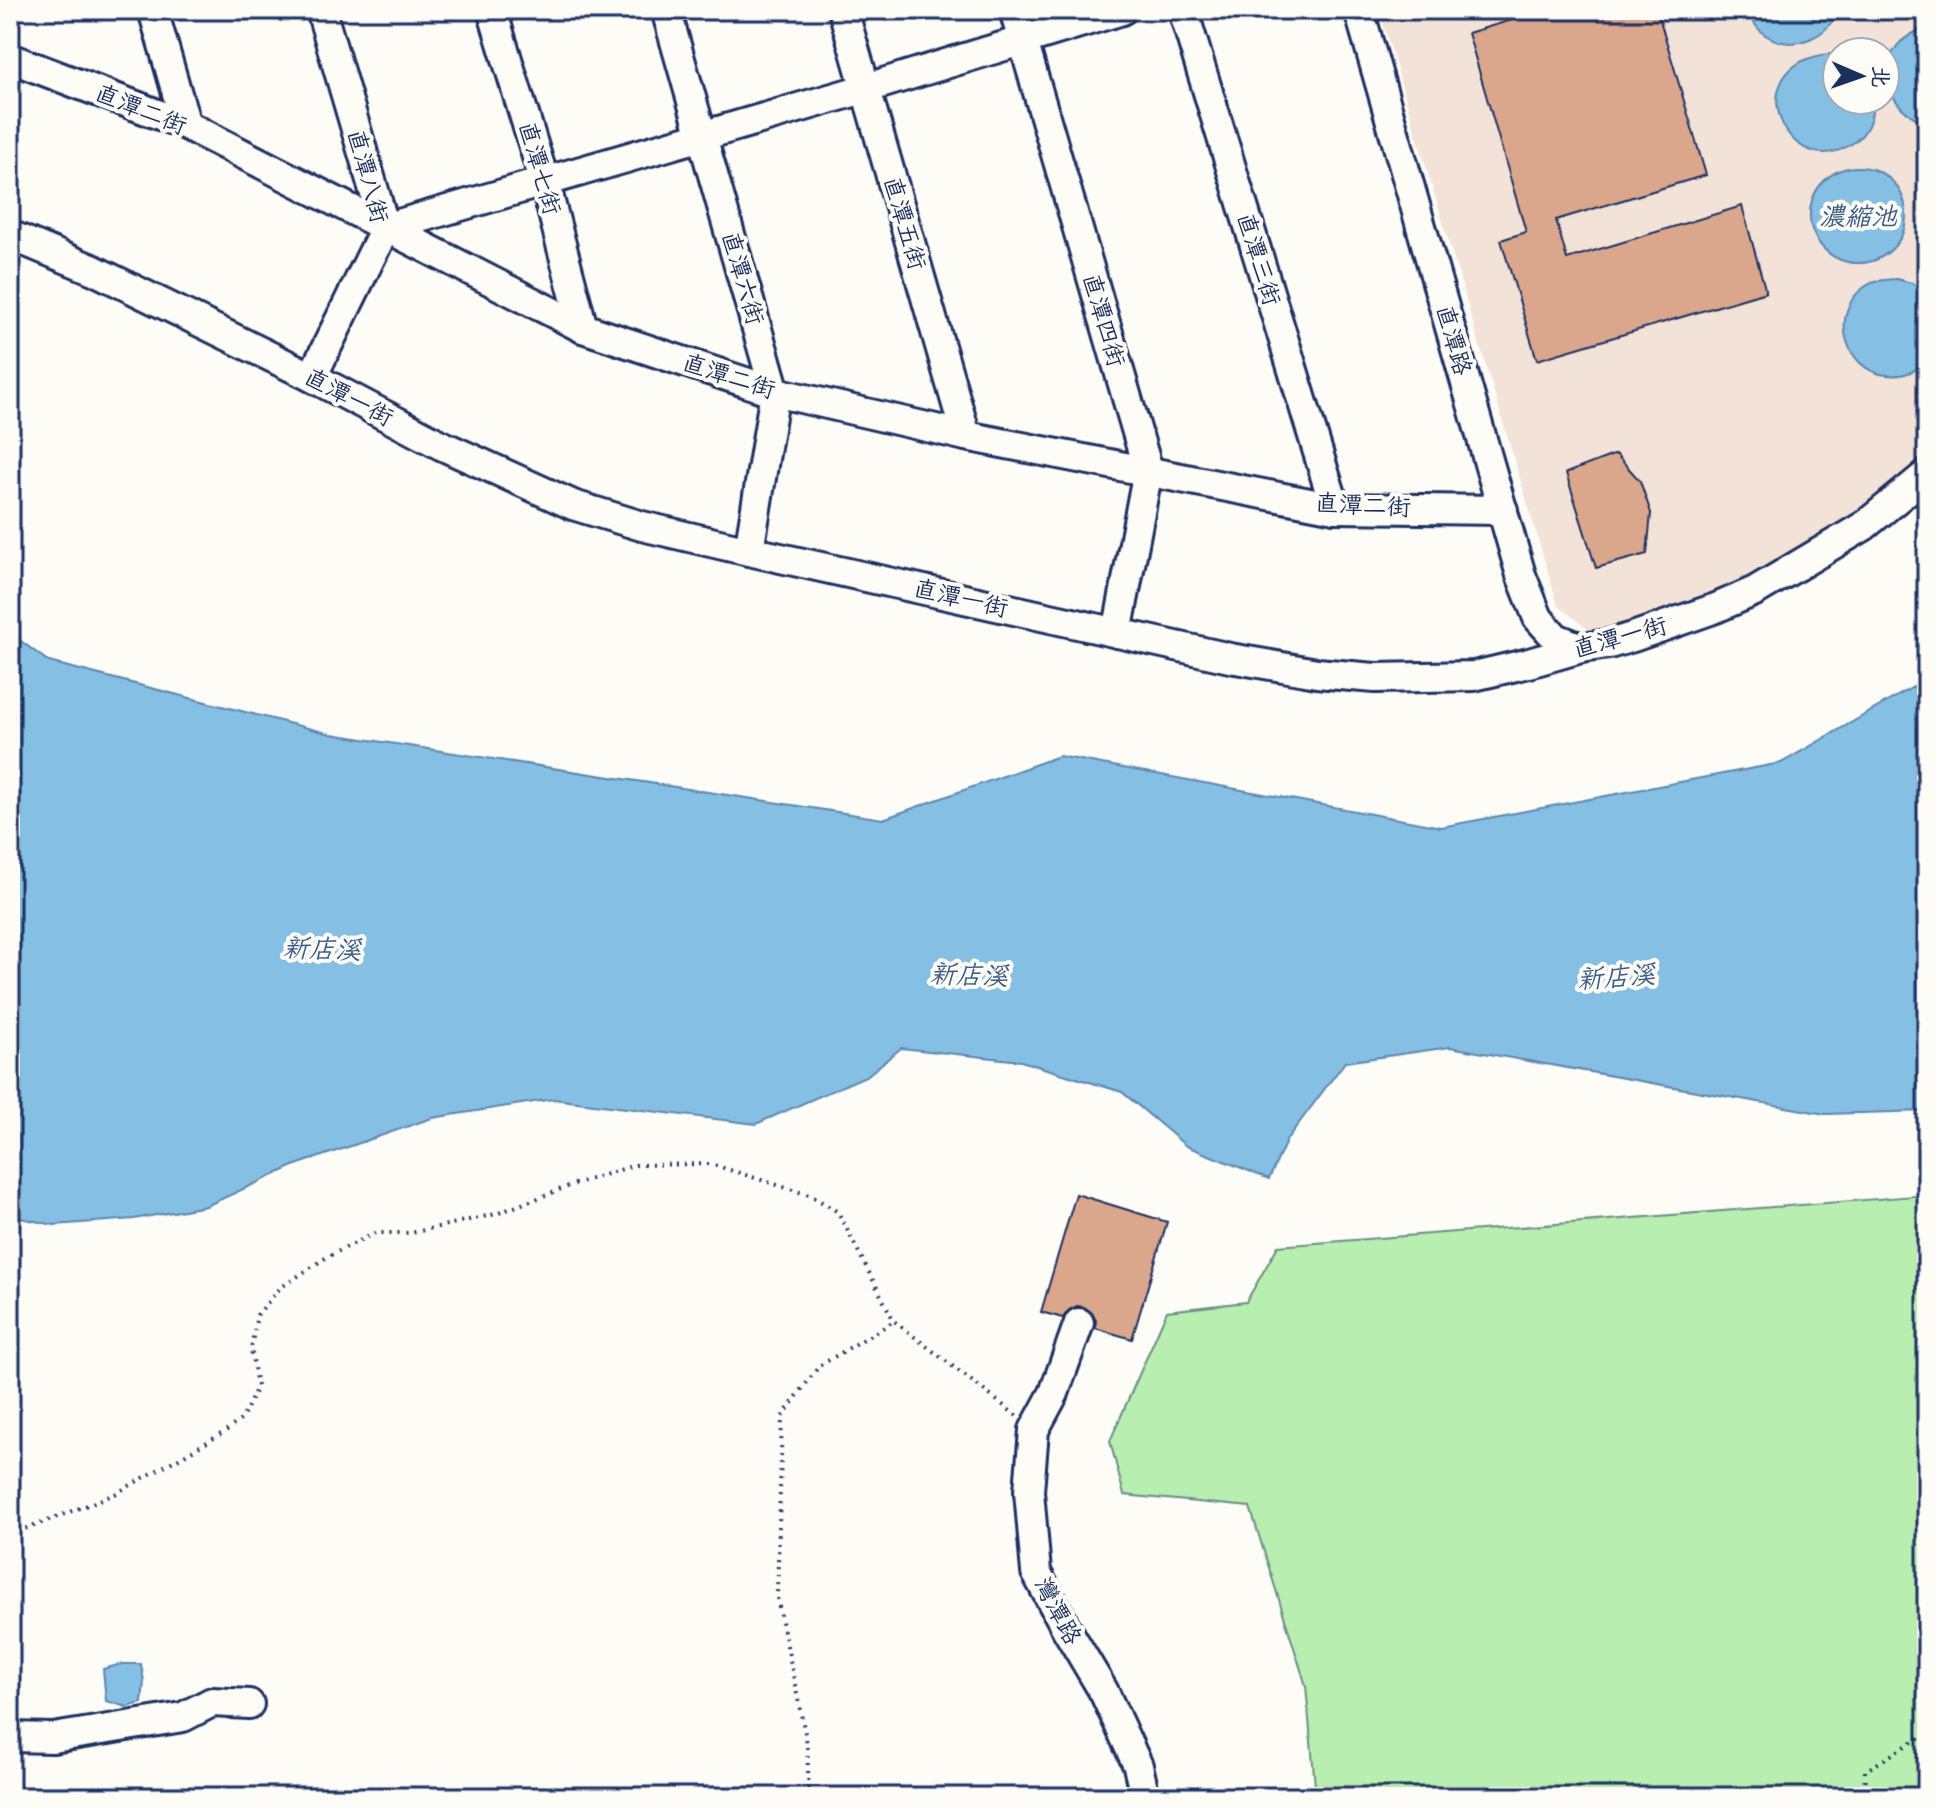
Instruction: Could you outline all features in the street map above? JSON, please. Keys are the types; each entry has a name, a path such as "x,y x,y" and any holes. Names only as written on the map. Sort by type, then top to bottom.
{"street":[{"path":"153,10 186,125"},
{"name":"直潭八街","path":"312,377 385,228 321,10"},
{"name":"直潭七街","path":"492,10 545,183 583,328"},
{"name":"直潭六街","path":"666,10 775,392 749,551"},
{"name":"直潭五街","path":"843,10 966,436"},
{"name":"直潭四街","path":"1014,10 1148,470 1117,633"},
{"path":"385,228 867,88 1122,10"},
{"name":"直潭三街","path":"1183,10 1335,508"},
{"name":"直潭路","path":"1359,10 1521,575 1538,618 1556,638 1581,648"},
{"name":"直潭二街","path":"10,58 186,125 583,328 775,392 966,436 1335,508 1503,510"},
{"name":"直潭一街","path":"10,235 94,270 312,377 441,445 573,505 642,526 749,551 1230,658 1317,673 1375,678 1474,676 1633,637 1755,591 1864,526 1927,474"},
{"name":"灣潭路","path":"1079,1323 1054,1393 1034,1430 1029,1491 1036,1572 1104,1692 1138,1766 1145,1797"},
{"path":"10,1737 53,1738 183,1717 212,1702 249,1704"}],"path":[{"path":"10,1533 115,1494 242,1419 257,1387 251,1348 257,1315 280,1288 327,1257 375,1233 411,1233 496,1214 635,1165 711,1164 812,1196 838,1212 894,1321 1034,1430"},
{"path":"809,1797 807,1743 777,1597 782,1417 819,1366 894,1321"},
{"path":"1864,1797 1865,1771 1927,1733"}],"shaded area":[{"path":"1379,10 1927,10 1927,459 1858,512 1751,576 1621,631 1589,630 1558,605"}],"green space":[{"path":"1927,1195 1927,1797 1316,1797 1306,1686 1250,1507 1124,1495 1110,1441 1167,1311 1246,1302 1278,1246"}],"water":[{"path":"1747,10 1838,10 1818,35 1788,43 1763,34"},
{"path":"1927,28 1927,122 1915,118 1901,106 1901,42"},
{"name":"濃縮池","path":"1821,56 1821,116 1871,116 1866,129 1853,143 1829,153 1808,149 1791,137 1781,119 1777,98 1783,78 1800,63"},
{"name":"濃縮池","path":"1858,167 1876,170 1892,181 1903,197 1906,215 1903,233 1892,249 1876,260 1858,263 1840,260 1824,249 1813,233 1810,215 1813,197 1824,181 1840,170"},
{"name":"濃縮池","path":"1896,279 1912,283 1927,294 1927,360 1909,372 1887,375 1872,371 1860,363 1851,352 1845,324 1847,310 1854,297 1866,286"},
{"name":"新店溪","path":"10,633 49,662 331,734 883,819 1059,756 1441,827 1781,763 1927,679 1927,1111 1825,1114 1450,1047 1345,1062 1287,1139 1269,1179 1186,1146 1122,1092 1021,1061 901,1048 868,1075 756,1124 553,1099 432,1118 296,1165 206,1206 134,1219 54,1225 10,1216"},
{"path":"122,1664 141,1664 144,1681 142,1703 127,1707 106,1701 103,1669"}],"building":[{"path":"1546,10 1657,10 1706,175 1556,220 1567,259 1742,206 1766,292 1537,360 1501,240 1526,232 1468,33"},
{"path":"1616,454 1640,481 1651,513 1647,554 1596,568 1566,473"},
{"path":"1076,1194 1167,1222 1132,1339 1095,1328 1092,1313 1084,1307 1069,1310 1063,1318 1041,1312"}]}
